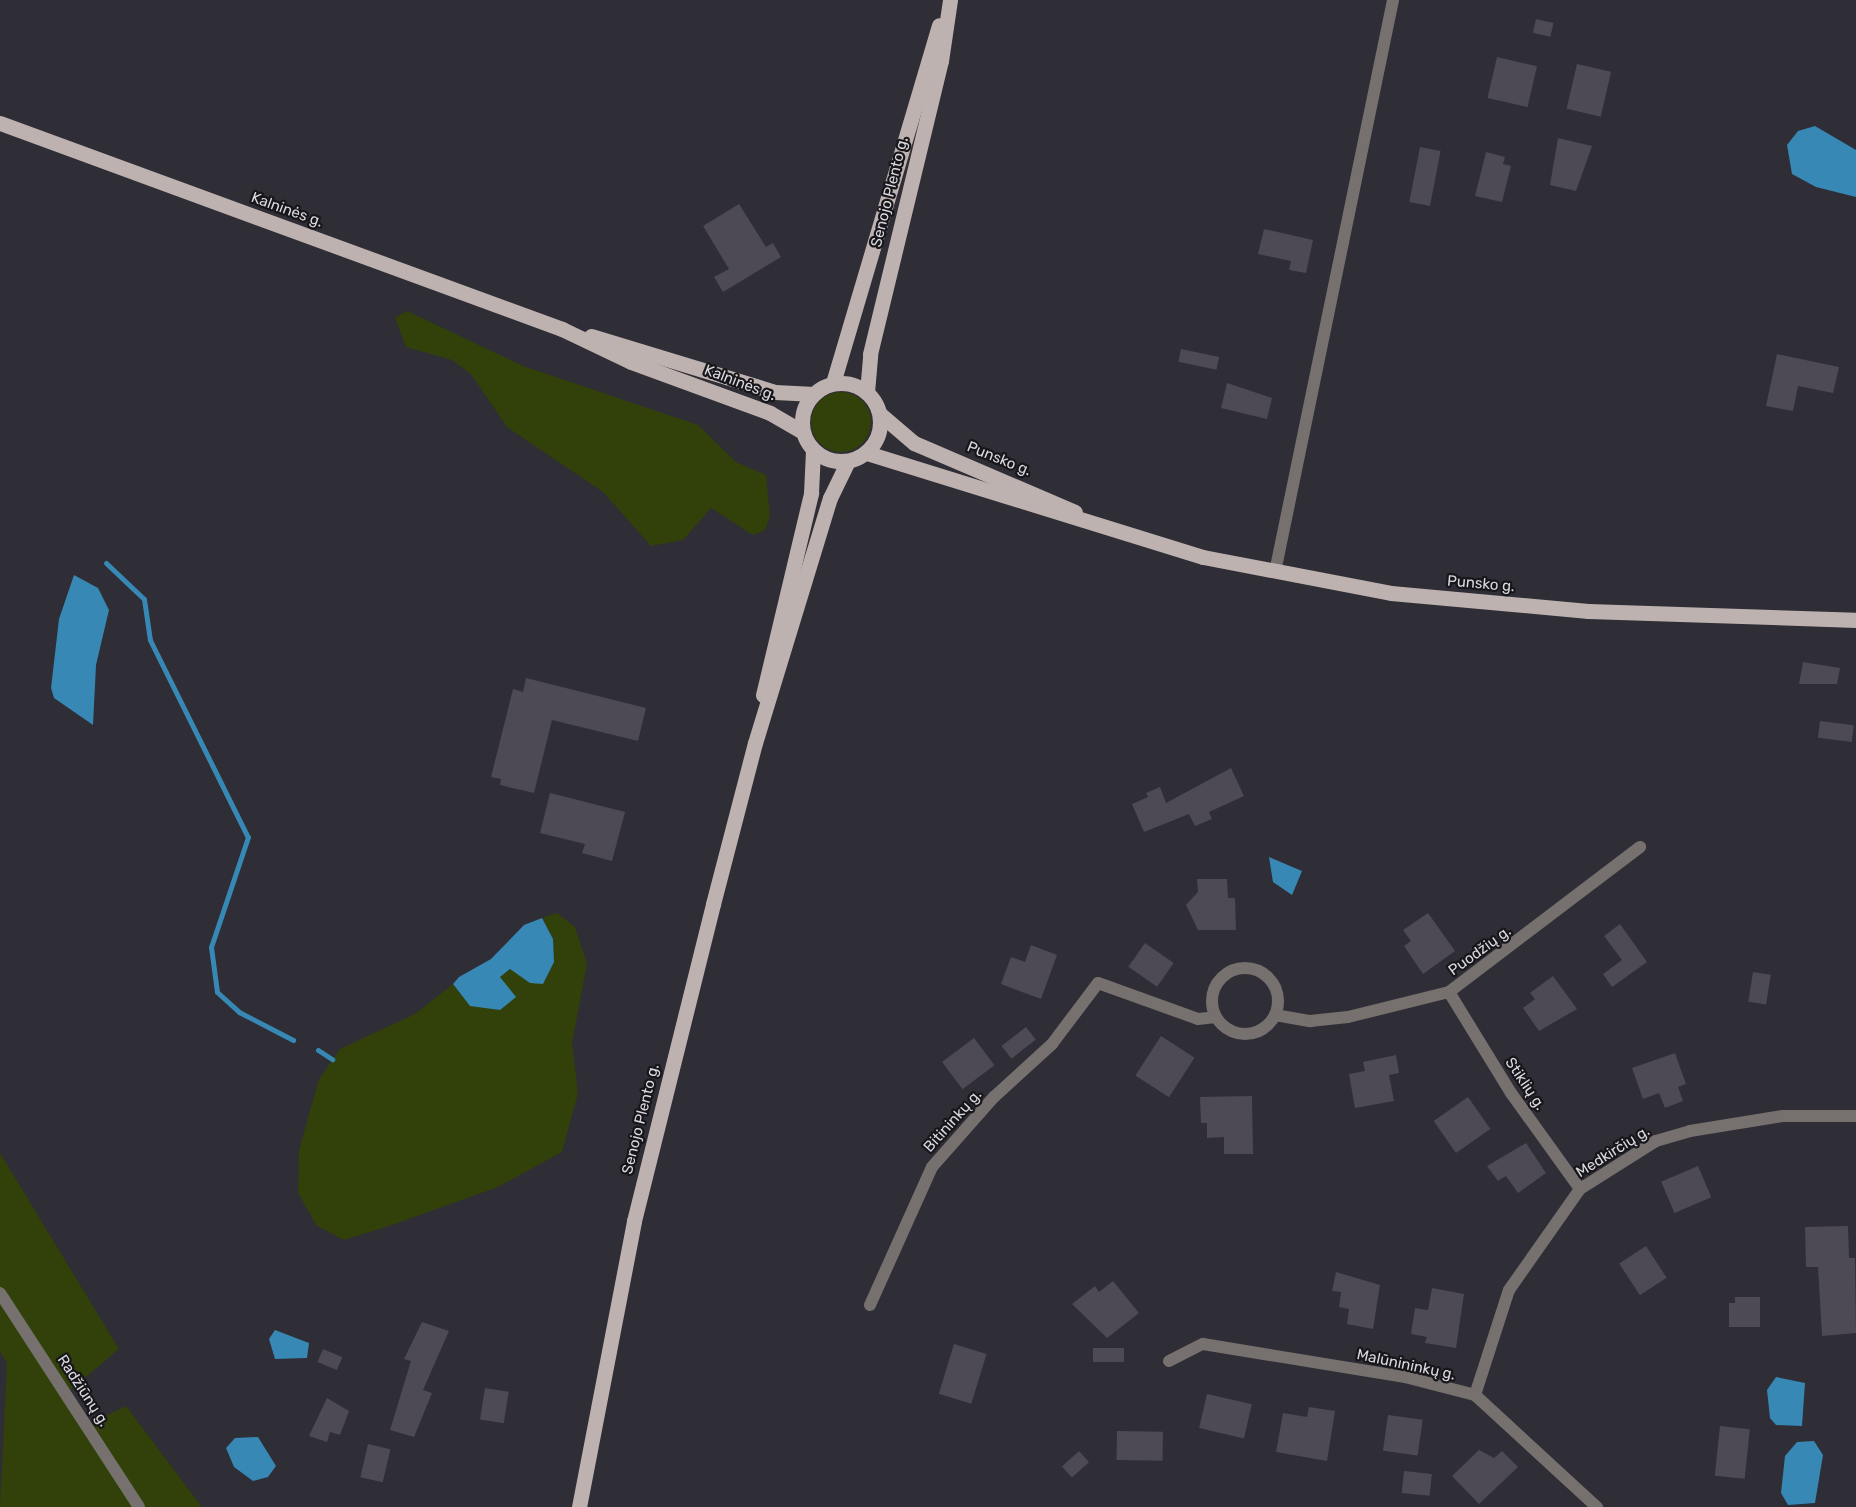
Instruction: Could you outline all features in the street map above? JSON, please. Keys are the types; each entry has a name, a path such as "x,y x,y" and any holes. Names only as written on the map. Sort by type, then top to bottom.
{"main road":[{"name":"Senojo Plento g.","path":"833,383 922,71 949,0"},
{"name":"Senojo Plento g.","path":"867,392 870,354 941,61 949,0"},
{"name":"Kalninės g.","path":"0,123 562,329 775,393 814,393"},
{"name":"Kalninės g.","path":"562,329 631,362 770,413 803,432"},
{"path":"833,383 867,392 880,414 881,428 867,453 848,461 813,450 803,432 802,418 814,393 833,383"},
{"name":"Punsko g.","path":"880,414 914,443 1110,529"},
{"name":"Senojo Plento g.","path":"755,743 773,640 811,493 813,450"},
{"name":"Punsko g.","path":"867,453 1110,529 1275,572 1490,603 1856,620"},
{"name":"Senojo Plento g.","path":"579,1507 634,1221 755,743 830,498 848,461"}],"street":[{"path":"1275,572 1393,0"},
{"name":"Puodžių g.","path":"1275,1015 1310,1022 1348,1017 1449,992 1640,847"},
{"path":"1239,968 1259,971 1274,985 1275,1015 1251,1034 1231,1031 1216,1017 1215,987 1239,968"},
{"name":"Bitininkų g.","path":"870,1305 932,1167 994,1097 1052,1044 1098,983 1198,1019 1216,1017"},
{"name":"Stiklių g.","path":"1449,992 1511,1093 1580,1189"},
{"name":"Medkirčių g.","path":"1474,1395 1509,1290 1580,1189 1656,1141 1690,1131 1783,1116 1856,1116"},
{"name":"Radžiūnų g.","path":"0,1293 139,1507"},
{"name":"Malūnininkų g.","path":"1169,1360 1203,1344 1405,1377 1474,1395 1597,1507"}],"green space":[{"path":"407,311 523,366 698,425 736,462 766,475 770,516 765,530 753,535 711,508 683,540 651,546 603,492 507,427 471,374 452,360 406,347 395,318"},
{"path":"841,392 858,397 866,405 871,422 866,439 858,447 841,452 824,447 816,439 811,422 816,405 824,397"},
{"path":"557,913 575,927 587,964 572,1043 578,1093 562,1152 498,1187 344,1240 317,1226 298,1193 299,1150 319,1079 340,1049 415,1014 453,984 470,1006 507,988 500,976 511,969 543,984 554,962 553,939 542,918"},
{"path":"0,1153 119,1349 63,1396 83,1427 126,1406 202,1507 0,1507 7,1363 0,1351"}],"water":[{"path":"1815,126 1856,150 1856,197 1816,187 1792,174 1787,145 1798,131"},
{"path":"74,575 98,588 109,610 96,665 93,725 54,698 51,688 59,619"},
{"path":"1269,857 1302,871 1292,895 1273,882"},
{"path":"542,918 553,939 554,962 543,984 530,983 510,969 500,977 516,997 500,1010 470,1006 453,984 459,977 491,959 524,925"},
{"path":"275,1330 309,1343 307,1358 275,1359 269,1339"},
{"path":"1776,1377 1805,1383 1802,1426 1776,1425 1770,1418 1767,1390"},
{"path":"258,1437 276,1466 268,1477 253,1481 234,1467 226,1448 235,1438"},
{"path":"1814,1441 1823,1455 1815,1503 1788,1505 1781,1493 1785,1456 1797,1442"}],"building":[{"path":"1536,19 1554,23 1550,37 1533,33"},
{"path":"1497,57 1537,66 1528,107 1488,98"},
{"path":"1577,64 1611,72 1601,117 1567,109"},
{"path":"1558,138 1592,146 1576,191 1550,185"},
{"path":"1420,147 1441,151 1430,206 1409,202"},
{"path":"1486,152 1505,157 1503,164 1511,166 1502,202 1475,196"},
{"path":"739,204 766,247 773,243 781,257 723,292 714,277 729,269 703,226"},
{"path":"1264,229 1313,240 1306,273 1289,270 1291,261 1258,254"},
{"path":"1181,349 1219,357 1216,370 1178,362"},
{"path":"1777,354 1839,367 1833,393 1798,386 1793,411 1766,406"},
{"path":"1227,383 1272,398 1267,419 1221,408"},
{"path":"1803,662 1840,668 1837,684 1799,684"},
{"path":"526,678 646,708 638,741 552,720 534,793 500,785 501,779 491,777 513,689 523,692"},
{"path":"1820,721 1854,725 1852,742 1818,738"},
{"path":"1231,768 1244,796 1209,812 1212,819 1195,826 1189,814 1144,832 1132,804 1148,797 1146,793 1160,787 1166,803"},
{"path":"550,793 625,812 612,861 582,853 585,844 540,833"},
{"path":"1197,879 1227,879 1228,898 1235,898 1236,930 1198,930 1186,905 1198,892"},
{"path":"1428,913 1455,951 1423,974 1404,946 1411,941 1403,930"},
{"path":"1620,924 1647,962 1612,987 1603,974 1622,960 1604,936"},
{"path":"1145,943 1174,963 1157,987 1128,967"},
{"path":"1031,945 1057,955 1041,999 1001,984 1011,957 1025,962"},
{"path":"1753,972 1771,975 1766,1004 1748,1002"},
{"path":"1553,976 1577,1009 1539,1031 1523,1008 1535,999 1530,993"},
{"path":"1026,1027 1036,1040 1011,1059 1002,1046"},
{"path":"1161,1036 1195,1058 1169,1097 1135,1075"},
{"path":"974,1038 994,1065 963,1089 942,1062"},
{"path":"1675,1053 1686,1084 1678,1087 1683,1101 1665,1108 1659,1093 1643,1099 1632,1068"},
{"path":"1396,1055 1399,1073 1389,1075 1394,1101 1355,1108 1349,1074 1365,1071 1363,1062"},
{"path":"1252,1096 1253,1154 1224,1154 1224,1137 1207,1138 1207,1123 1201,1123 1200,1097"},
{"path":"1468,1097 1490,1129 1456,1153 1434,1121"},
{"path":"1526,1143 1546,1173 1518,1193 1506,1176 1498,1181 1487,1166"},
{"path":"1698,1166 1711,1197 1674,1213 1661,1182"},
{"path":"1848,1226 1849,1258 1855,1258 1856,1333 1822,1336 1818,1267 1806,1267 1805,1227"},
{"path":"1646,1246 1667,1278 1640,1295 1619,1263"},
{"path":"1336,1272 1380,1285 1373,1329 1347,1324 1349,1309 1339,1307 1341,1292 1332,1291"},
{"path":"1113,1281 1139,1313 1107,1338 1072,1304 1095,1286 1099,1292"},
{"path":"1432,1288 1464,1294 1456,1348 1425,1343 1427,1337 1411,1334 1415,1308 1428,1310"},
{"path":"1735,1297 1760,1297 1760,1327 1729,1327 1729,1303 1735,1303"},
{"path":"422,1322 449,1331 423,1390 432,1393 414,1437 390,1430 411,1361 404,1359"},
{"path":"954,1344 987,1354 971,1404 939,1394"},
{"path":"1093,1348 1124,1348 1124,1362 1093,1362"},
{"path":"323,1349 342,1357 337,1370 318,1362"},
{"path":"485,1388 509,1392 504,1423 480,1420"},
{"path":"1207,1394 1252,1404 1244,1438 1199,1428"},
{"path":"327,1398 349,1411 340,1435 330,1432 327,1442 309,1436"},
{"path":"1309,1407 1335,1411 1327,1461 1276,1452 1283,1413 1307,1417"},
{"path":"1388,1415 1423,1420 1418,1456 1383,1451"},
{"path":"1720,1426 1750,1429 1745,1479 1715,1476"},
{"path":"1117,1431 1163,1432 1162,1461 1116,1460"},
{"path":"368,1444 390,1449 383,1482 360,1477"},
{"path":"1479,1450 1494,1458 1502,1451 1518,1467 1479,1504 1452,1476"},
{"path":"1079,1451 1089,1462 1072,1478 1062,1466"},
{"path":"1404,1471 1432,1474 1430,1496 1402,1493"}],"waterway":[{"path":"106,563 144,599 150,640 248,837 211,947 217,992 239,1012 293,1040"},
{"path":"318,1050 332,1059"}]}
